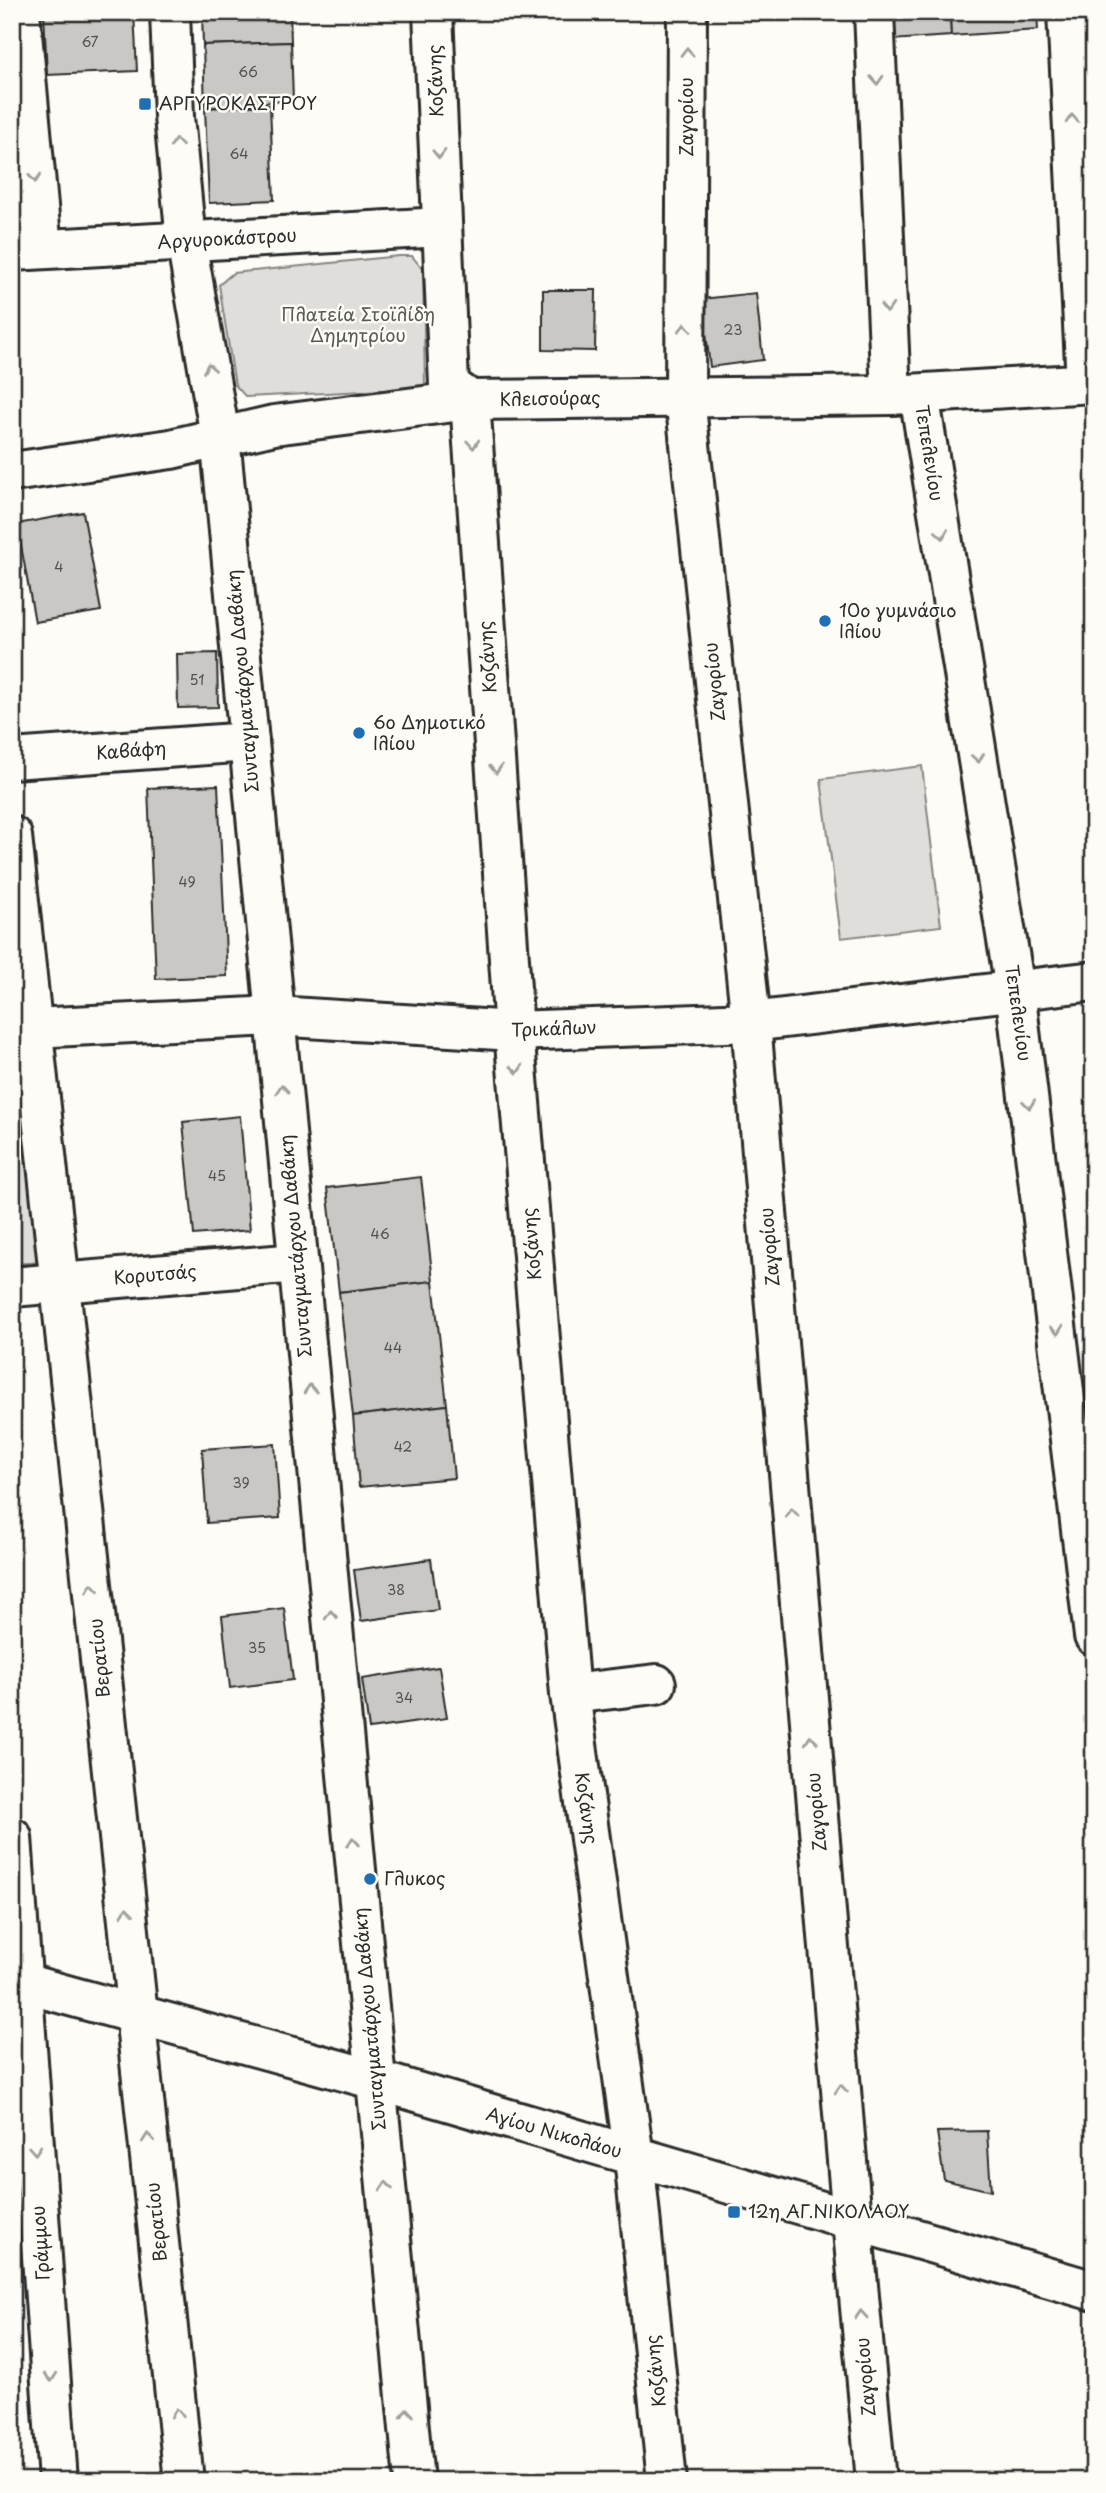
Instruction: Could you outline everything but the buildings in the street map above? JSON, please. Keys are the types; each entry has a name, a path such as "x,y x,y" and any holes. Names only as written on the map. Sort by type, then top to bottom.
{"street":[{"path":"20,12 27,250"},
{"name":"Συνταγματάρχου Δαβάκη","path":"170,12 174,117 186,241 220,436 414,2481"},
{"name":"Κοζάνης","path":"433,12 449,385 470,400 514,1031 570,1695 634,2157 667,2481"},
{"name":"Ζαγορίου","path":"687,12 685,397 751,1022 876,2481"},
{"name":"Τεπελενίου","path":"874,12 905,394 1015,990 1094,1636"},
{"path":"1067,12 1090,383"},
{"name":"Αργυροκάστρου","path":"27,250 442,227"},
{"name":"Κλεισούρας","path":"12,472 171,449 274,425 470,400 905,394 1090,383"},
{"name":"Καβάφη","path":"12,759 249,742"},
{"name":"Βερατίου","path":"12,836 22,1028 59,1283 138,2015 137,2034 184,2481"},
{"name":"Τρικάλων","path":"22,1028 275,1016 514,1031 751,1022 1094,981"},
{"name":"Κορυτσάς","path":"12,1287 298,1263"},
{"path":"570,1695 656,1684"},
{"name":"Γράμμου","path":"12,1837 17,1982 58,2481"},
{"name":"Αγίου Νικολάου","path":"17,1982 376,2080 1094,2291"}],"green space":[{"name":"Πλατεία Στοϊλίδη Δημητρίου","path":"412,256 423,270 425,388 246,397 235,385 219,285 233,273"},
{"path":"922,766 941,926 841,938 821,779"},
{"path":"23,1052 41,1262 12,1264 12,1053"}],"place":[{"name":"ΑΡΓΥΡΟΚΑΣΤΡΟΥ","path":"145,104"},
{"name":"10ο γυμνάσιο Ιλίου","path":"825,621"},
{"name":"6ο Δημοτικό Ιλίου","path":"359,733"},
{"name":"Γλυκος","path":"370,1879"},
{"name":"12η ΑΓ.ΝΙΚΟΛΑΟΥ","path":"734,2212"}]}
